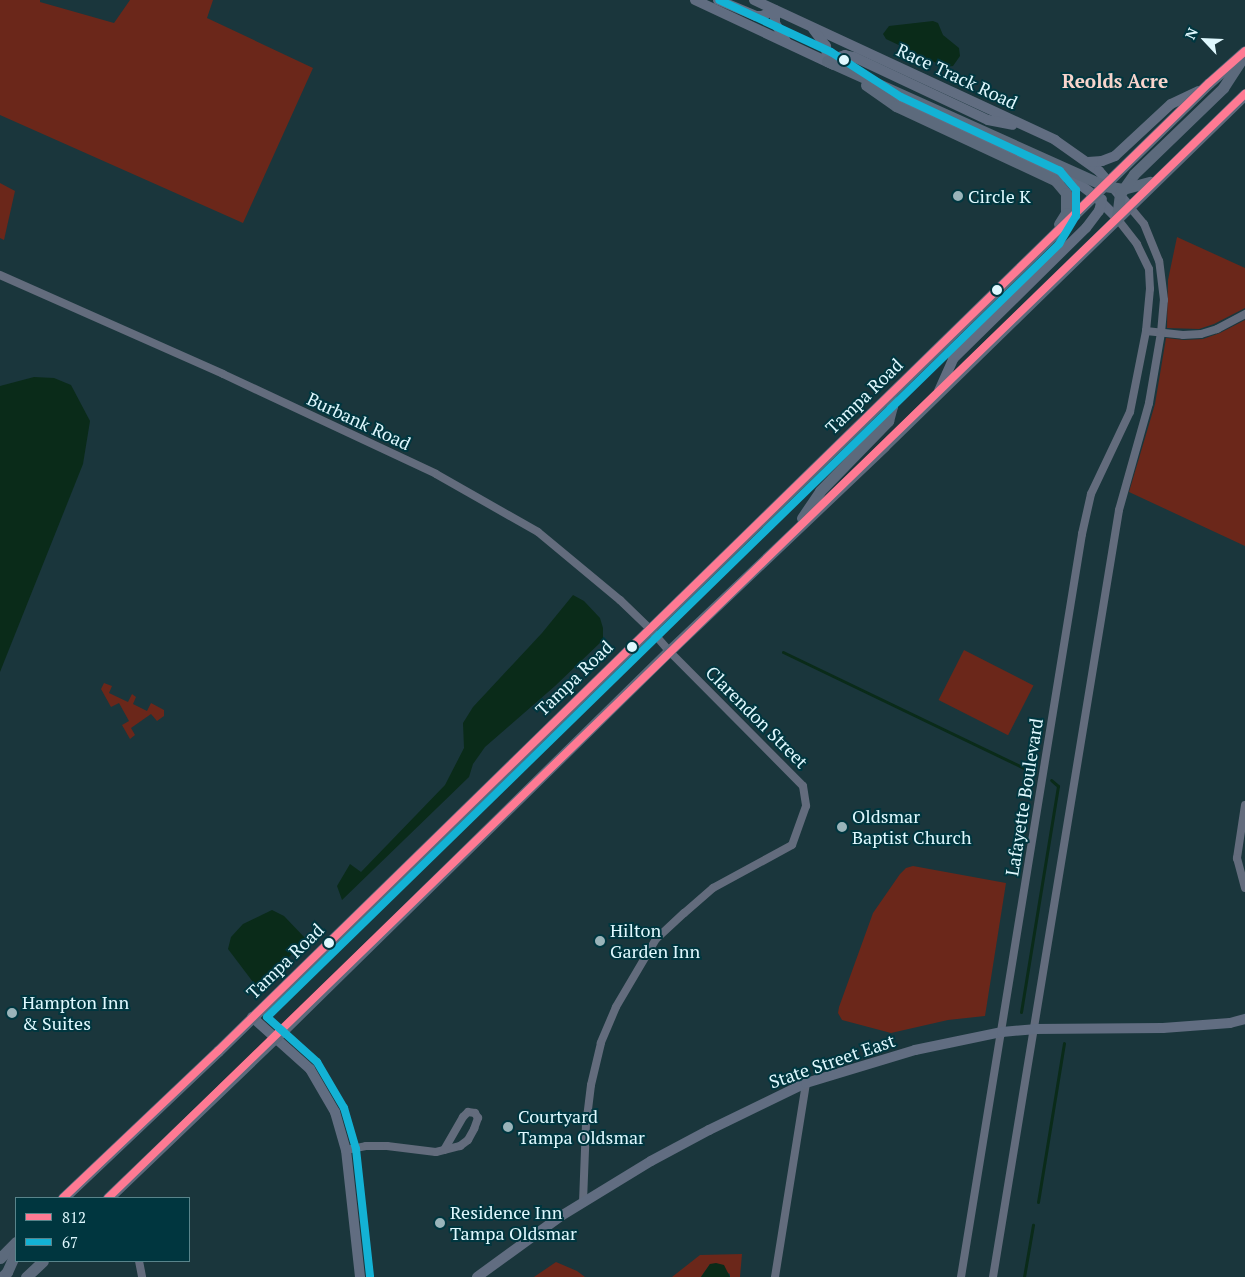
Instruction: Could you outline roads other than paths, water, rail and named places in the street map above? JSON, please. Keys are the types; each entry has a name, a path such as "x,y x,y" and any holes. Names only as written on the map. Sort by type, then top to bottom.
{"main road":[{"name":"Race Track Road","path":"695,0 828,61 866,85 1071,180 1108,190"},
{"path":"718,0 756,16 762,16 775,10 775,23 780,34 788,43"},
{"name":"Race Track Road","path":"754,0 1055,140 1088,162 1108,190 1129,206"},
{"path":"811,26 826,46 828,61"},
{"path":"1108,190 1134,174 1223,88 1245,52"},
{"path":"938,394 953,359 1086,228 1099,211 1108,190 1202,89 1245,52"},
{"path":"828,61 845,56 854,57 988,120 1028,127"},
{"path":"828,61 1108,190 1155,181"},
{"path":"866,85 896,106 1055,180 1066,193 1068,205 1066,213 1052,237"},
{"path":"1088,162 1102,162 1115,156 1171,104 1202,89"},
{"path":"109,1197 275,1038 669,651 938,394 1245,94"},
{"name":"Race Track Road","path":"1108,190 1117,218"},
{"path":"1108,190 1117,218"},
{"name":"Tampa Road","path":"64,1197 252,1017 1052,237 1108,190"},
{"path":"793,532 820,491 888,421 892,406 890,396"},
{"path":"252,1017 310,1069 341,1126 346,1150 360,1277"},
{"name":"State Street East","path":"477,1277 583,1203 709,1130 806,1083 915,1050 1002,1032 1034,1029 1163,1028 1230,1023 1245,1019"},
{"path":"0,1258 15,1243"},
{"path":"0,1271 15,1248"},
{"path":"2,1277 7,1272 15,1254"},
{"path":"26,1277 42,1262"}],"street":[{"path":"993,1277 1119,510 1150,403 1161,333 1164,300 1160,261 1144,224 1129,206"},
{"name":"Lafayette Boulevard","path":"961,1277 1082,534 1091,494 1130,412 1146,331 1150,289 1149,270 1137,244 1117,218"},
{"name":"Burbank Road","path":"0,275 223,374 468,491 538,532 612,594 650,629 669,651"},
{"path":"1146,331 1183,335 1201,334 1217,329 1245,314"},
{"name":"Clarendon Street","path":"583,1203 586,1124 590,1085 601,1043 628,984 656,939 713,888 792,845 806,806 806,794 801,783 669,651"},
{"path":"1245,805 1237,858 1245,888"},
{"path":"775,1277 806,1083"},
{"path":"346,1150 366,1146 387,1146 426,1152 444,1150 460,1146 468,1140 478,1118 475,1113 468,1112 462,1117 444,1150"},
{"path":"139,1262 142,1277"}],"waterway":[{"path":"783,652 1024,768"},
{"path":"1021,1012 1058,786 1051,780"},
{"path":"1038,1202 1064,1043"},
{"path":"1024,1277 1033,1225"}],"place":[{"name":"Circle K","path":"958,196"},
{"name":"Oldsmar Baptist Church","path":"842,827"},
{"name":"Hilton Garden Inn","path":"600,941"},
{"name":"Hampton Inn & Suites","path":"12,1013"},
{"name":"Courtyard Tampa Oldsmar","path":"508,1127"},
{"name":"Residence Inn Tampa Oldsmar","path":"440,1223"}],"district":[{"name":"Reolds Acre","path":"1115,81"}]}
